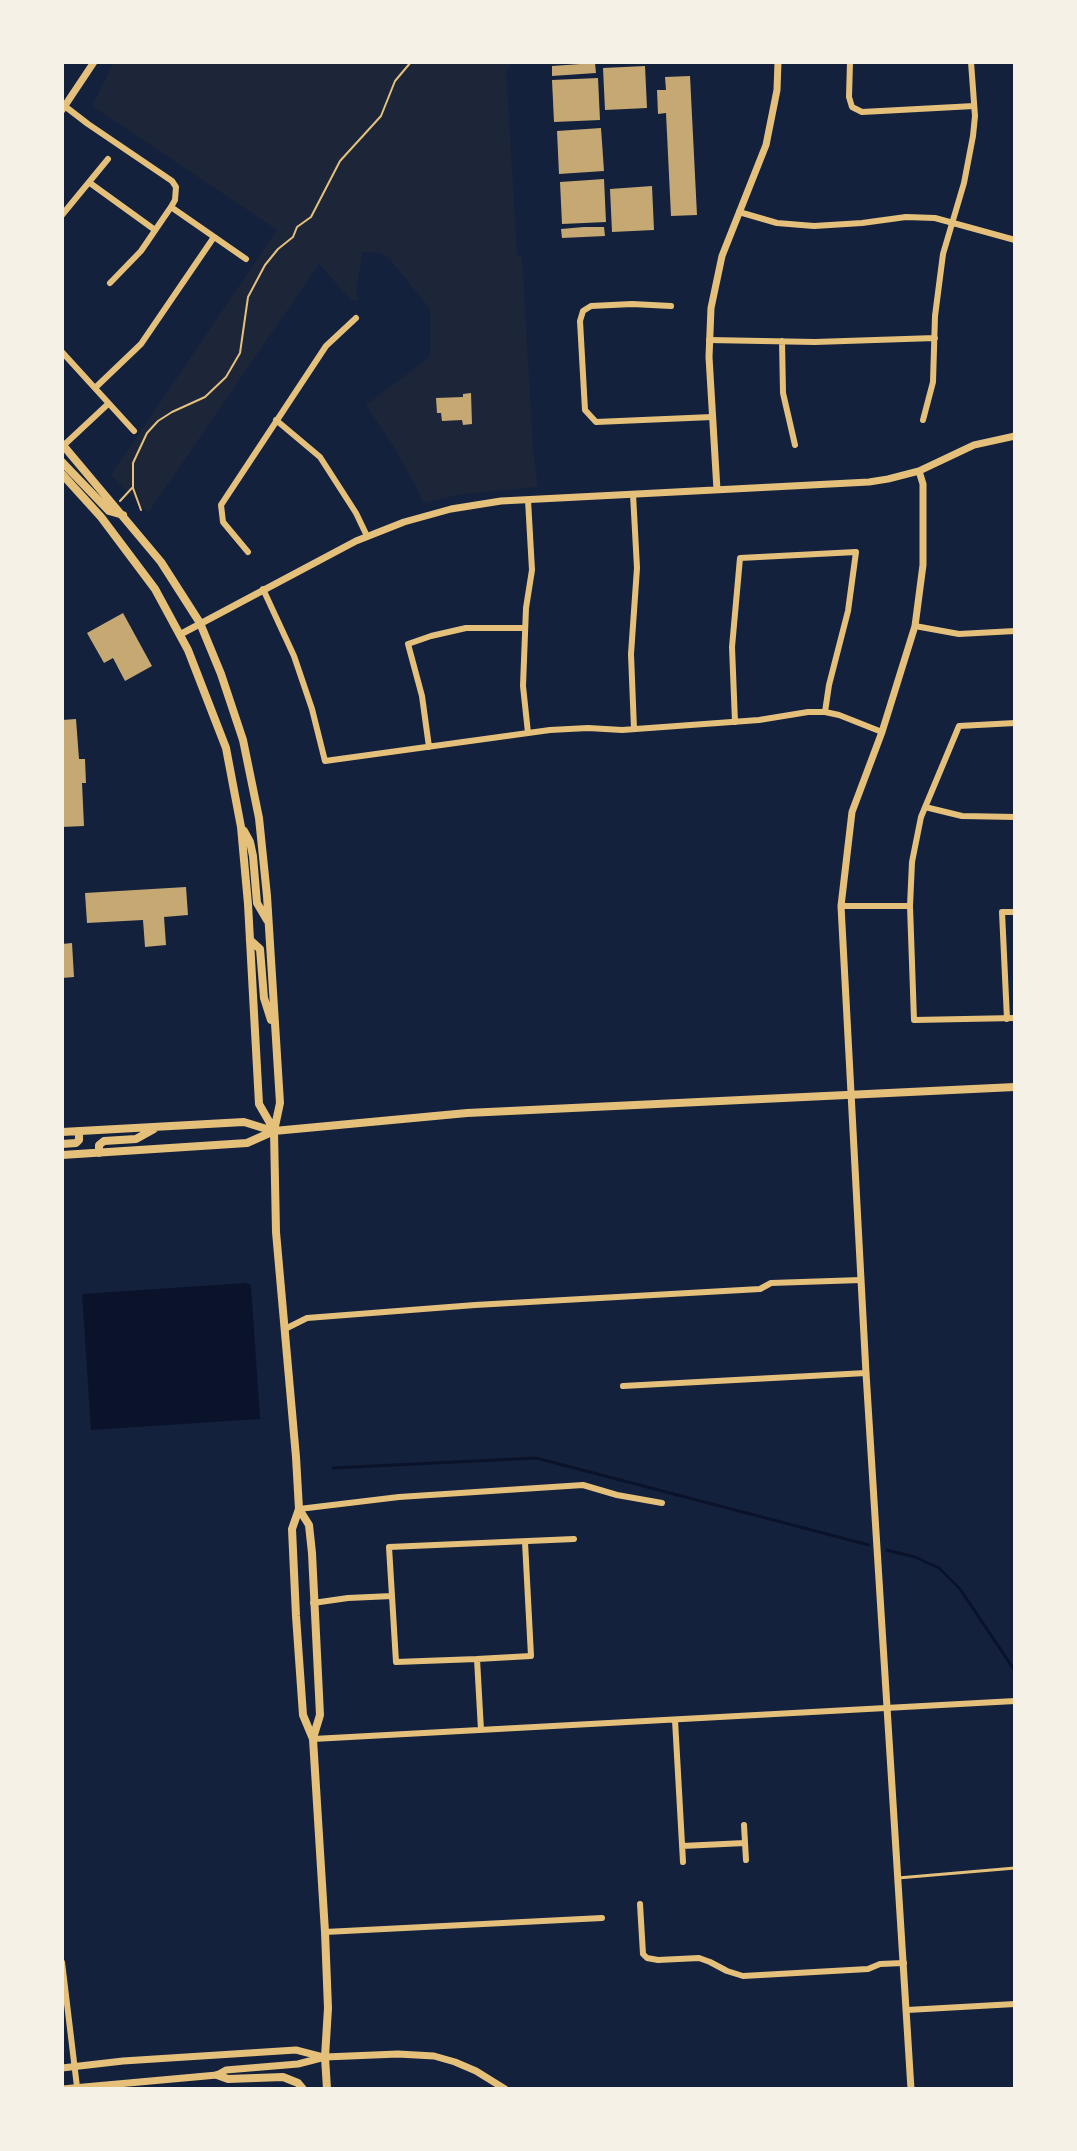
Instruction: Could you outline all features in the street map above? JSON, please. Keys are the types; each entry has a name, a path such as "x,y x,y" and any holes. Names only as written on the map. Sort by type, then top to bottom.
{"main road":[{"path":"62,445 161,562 200,623 243,740 259,818 280,1103 274,1131 276,1232 299,1509 292,1529 296,1616 303,1715 313,1739 325,1932 327,2089"},
{"path":"62,462 109,511 123,515"},
{"path":"62,474 145,573 181,634 226,748 241,827 259,1104 274,1131"},
{"path":"241,827 250,842 253,856 257,903 269,923"},
{"path":"250,940 260,949 264,998 275,1036"},
{"path":"62,1155 247,1143 274,1131 467,1113 1015,1087"},
{"path":"62,1132 244,1122 274,1131"},
{"path":"99,1153 99,1145 104,1141 136,1139 158,1127"},
{"path":"62,1144 76,1143 79,1131"},
{"path":"299,1509 309,1525 320,1715 313,1739"},
{"path":"217,2075 228,2079 283,2077 298,2083 303,2089"}],"street":[{"path":"94,62 63,107 172,181 177,194 132,261 110,283"},
{"path":"717,490 709,340 711,308 722,256 766,145 777,90 778,62"},
{"path":"850,62 849,97 852,107 862,112 974,106"},
{"path":"923,420 933,382 938,286 943,254 970,157 975,116 971,62"},
{"path":"62,215 108,159"},
{"path":"90,183 155,230"},
{"path":"171,207 246,259"},
{"path":"739,212 777,223 814,226 906,217 935,218 1015,240"},
{"path":"95,388 141,344 214,237"},
{"path":"671,306 591,306 583,311 580,321 585,410 596,422 712,417"},
{"path":"248,552 223,522 221,505 326,346 356,318"},
{"path":"709,340 935,338"},
{"path":"782,341 783,393 795,445"},
{"path":"62,352 134,431"},
{"path":"62,445 108,404"},
{"path":"276,420 320,457 367,536"},
{"path":"181,634 367,536 451,509 528,500 869,482 919,471 974,445 1015,436"},
{"path":"911,2089 866,1373 841,906 852,812 882,732 915,626 923,565 923,484 919,471"},
{"path":"633,494 637,568 631,654 634,729"},
{"path":"528,500 532,570 525,628 523,686 528,733"},
{"path":"735,722 732,647 740,558 856,552 848,611 825,712"},
{"path":"263,589 294,656 325,761 567,729 634,729 735,722 808,712 839,715 882,732"},
{"path":"915,626 959,634 1015,631"},
{"path":"429,747 422,696 408,644 466,628 525,628"},
{"path":"1015,723 959,726 925,807 914,851 910,906 914,1020 1011,1019 1002,912 1015,912"},
{"path":"925,807 962,816 1015,817"},
{"path":"841,906 910,906"},
{"path":"285,1329 307,1318 760,1289 771,1283 861,1280"},
{"path":"623,1386 866,1373"},
{"path":"299,1509 399,1497 583,1485 662,1503"},
{"path":"525,1542 531,1656 396,1662 389,1547 574,1539"},
{"path":"313,1603 392,1596"},
{"path":"477,1659 481,1730"},
{"path":"313,1739 1015,1701"},
{"path":"675,1720 683,1862"},
{"path":"744,1825 746,1860"},
{"path":"682,1846 745,1843"},
{"path":"640,1904 643,1954 647,1958 699,1958 743,1976 868,1969 880,1964 904,1963"},
{"path":"325,1932 602,1918"},
{"path":"62,1962 77,2087"},
{"path":"907,2010 1015,2004"},
{"path":"62,2068 296,2050 325,2057"},
{"path":"62,2089 217,2075 226,2070 298,2064 325,2057 398,2054 434,2056 476,2071 505,2089"}],"lane":[{"path":"898,1878 1015,1868"}],"path":[{"path":"141,510 133,488 133,463 147,433 172,412 205,397 226,377 240,353 248,297 265,265 293,237 297,227 311,217 340,161 381,116 395,81 411,62"},
{"path":"116,506 133,488"}],"shaded area":[{"path":"114,62 510,62 510,68 506,69 517,255 522,256 538,487 462,494 423,503 394,447 366,405 430,357 430,309 389,258 380,253 363,252 356,289 358,300 351,300 319,264 148,513 111,475 277,230 92,106"},
{"path":"251,1285 260,1419 91,1430 82,1294"}],"building":[{"path":"595,63 596,73 552,76 552,66"},
{"path":"645,66 647,108 605,110 603,68"},
{"path":"690,76 697,215 671,216 666,113 658,114 657,90 666,90 665,77"},
{"path":"598,78 600,120 554,122 552,80"},
{"path":"601,128 604,171 559,174 557,131"},
{"path":"604,179 606,222 562,224 560,182"},
{"path":"652,186 654,230 612,232 610,189"},
{"path":"604,227 605,236 562,238 561,229"},
{"path":"471,393 472,424 463,425 462,420 442,421 441,413 437,413 436,398 463,397 463,394"},
{"path":"123,613 152,666 125,681 113,658 104,663 87,633"},
{"path":"76,719 79,759 85,759 86,783 82,783 84,826 62,827 62,720"},
{"path":"186,887 188,915 164,917 166,945 145,947 143,920 87,923 85,893"},
{"path":"72,943 74,977 62,978 62,944"}],"waterway":[{"path":"333,1468 536,1458 869,1545"},
{"path":"887,1550 915,1557 939,1568 960,1589 1015,1671"}]}
